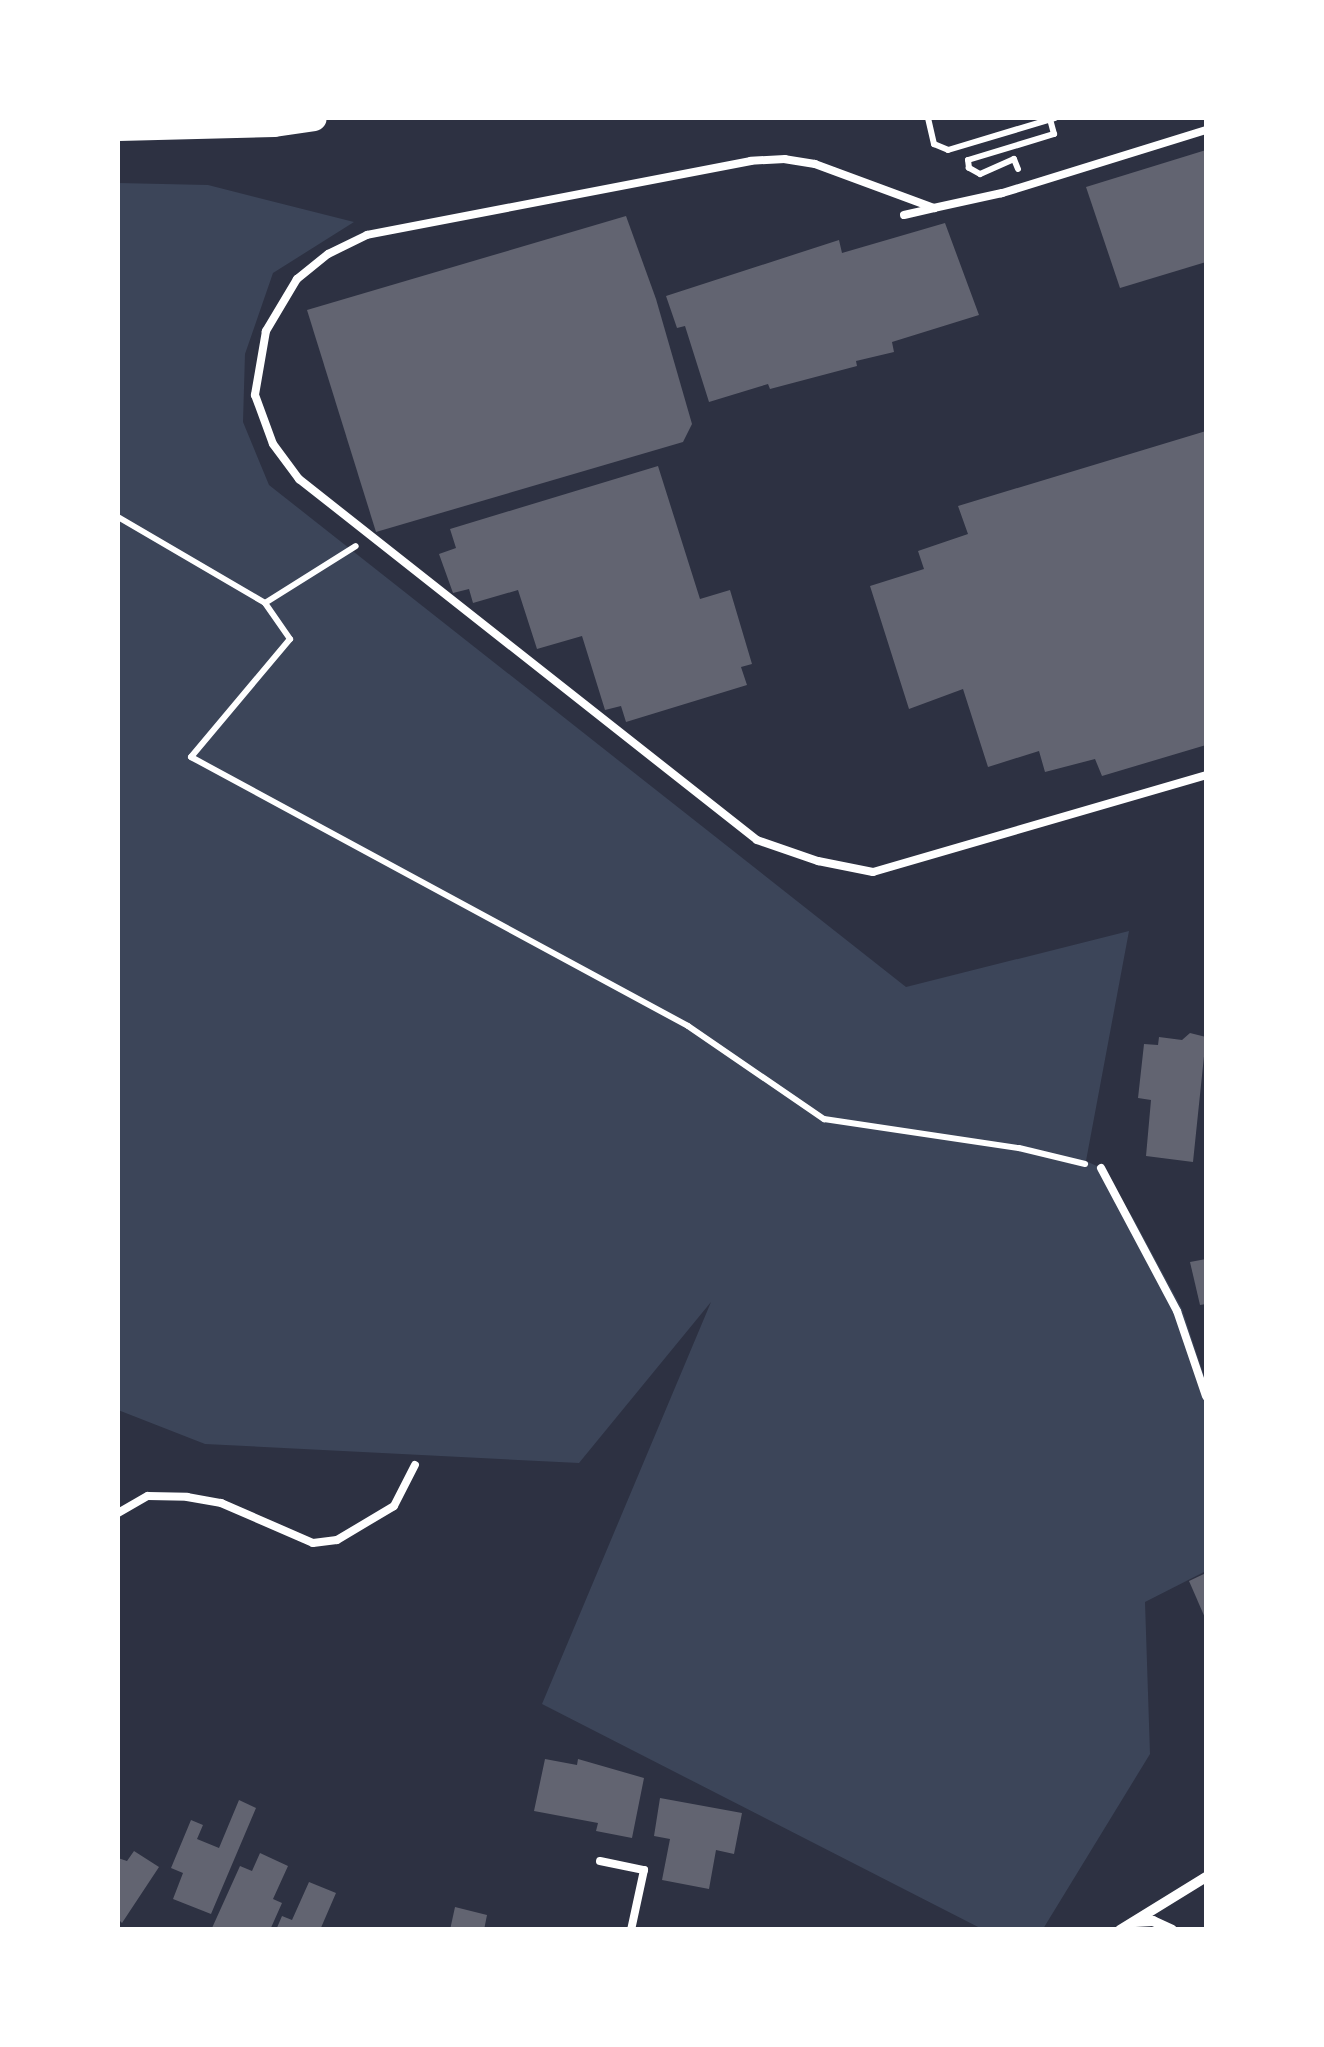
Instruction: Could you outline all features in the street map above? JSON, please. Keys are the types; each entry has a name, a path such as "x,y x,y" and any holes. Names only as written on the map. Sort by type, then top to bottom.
{"highway":[{"path":"118,128 274,124 314,118"}],"street":[{"path":"1125,1926 1206,1877"},
{"path":"1125,1926 1153,1921 1172,1930"}],"lane":[{"path":"904,215 1002,193 1206,130"},
{"path":"934,208 815,164 785,158 751,161 367,235 328,254 297,279 266,331 256,395 273,444 300,479 757,840 818,861 873,872 1206,775"},
{"path":"1100,1168 1177,1311 1206,1396"},
{"path":"118,1512 148,1496 187,1496 222,1503 313,1542 337,1540 394,1506 414,1465"},
{"path":"600,1861 644,1870 632,1930"}],"path":[{"path":"928,118 937,150 1053,118 1054,134 968,160 969,168 980,174 1014,160 1017,168"},
{"path":"118,516 265,603 290,639 191,757 688,1026 824,1119 1020,1148 1100,1168"},
{"path":"265,603 370,538"}],"shaded area":[{"path":"118,183 208,185 354,222 273,273 245,354 243,422 269,485 906,987 1129,931 1086,1161 1101,1168 1133,1218 1182,1309 1206,1382 1206,1571 1145,1602 1150,1754 1043,1929 982,1929 542,1704 711,1302 579,1463 205,1444 118,1410"}],"building":[{"path":"1206,150 1206,262 1120,288 1086,187"},
{"path":"626,216 656,299 692,424 683,442 376,532 307,310"},
{"path":"945,223 979,315 892,342 894,352 856,361 857,366 770,389 768,384 709,402 685,326 677,328 666,296 839,240 842,253"},
{"path":"1206,431 1206,745 1102,776 1095,759 1045,772 1039,751 988,767 963,689 909,709 870,586 924,569 918,551 968,534 958,506"},
{"path":"658,466 700,599 730,590 752,664 741,667 747,685 626,722 621,706 605,710 582,636 537,649 518,590 473,603 469,589 453,593 439,554 456,548 450,529"},
{"path":"1190,1033 1206,1037 1193,1162 1146,1156 1151,1100 1138,1098 1144,1044 1158,1045 1159,1037 1182,1040"},
{"path":"1206,1259 1206,1304 1200,1305 1190,1262"},
{"path":"1206,1573 1206,1620 1189,1581"},
{"path":"545,1759 577,1765 578,1759 644,1778 632,1838 596,1831 598,1823 534,1811"},
{"path":"660,1798 742,1813 734,1854 716,1850 709,1889 662,1880 670,1839 654,1836"},
{"path":"239,1800 256,1808 211,1914 173,1899 183,1873 171,1868 191,1820 203,1825 197,1839 219,1848"},
{"path":"134,1851 159,1867 122,1923 118,1919 118,1858 127,1861"},
{"path":"260,1853 288,1866 273,1899 282,1903 270,1930 212,1928 240,1866 252,1871"},
{"path":"309,1882 336,1893 320,1930 276,1930 282,1916 292,1920"},
{"path":"455,1907 487,1915 484,1930 450,1930"}]}
